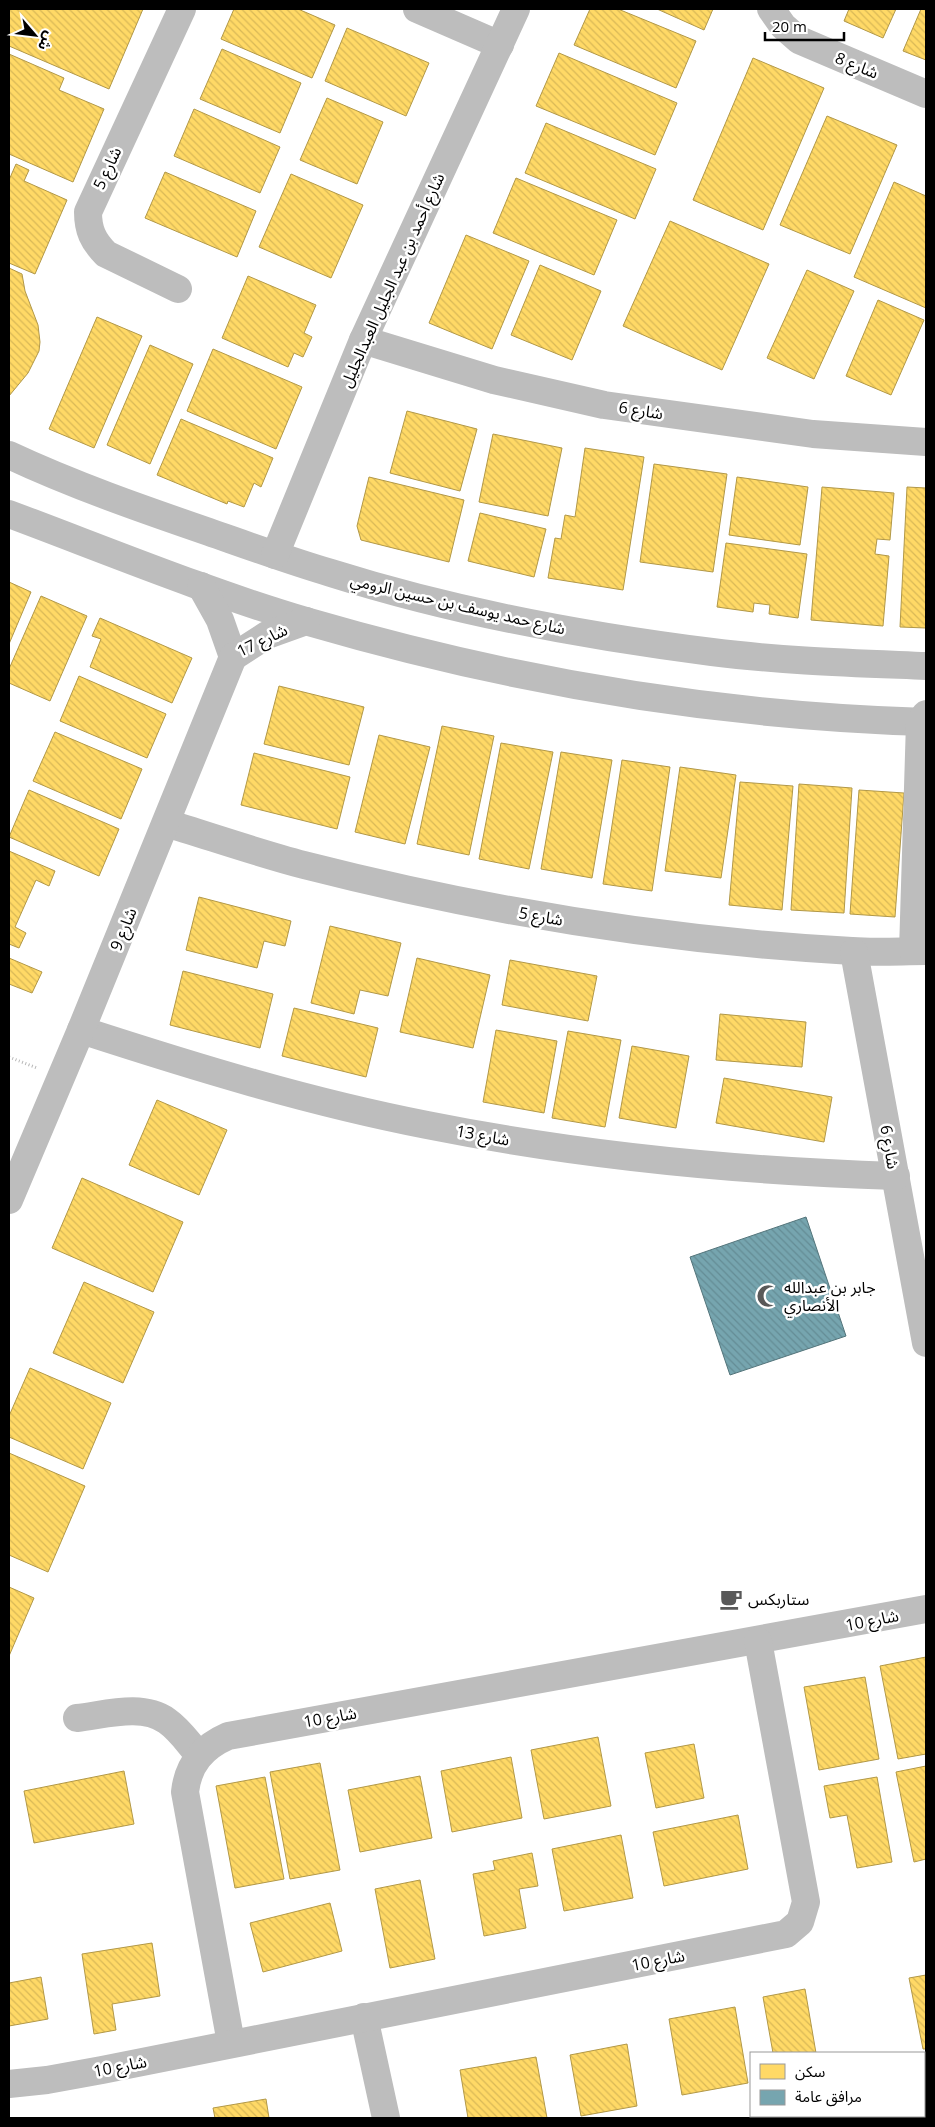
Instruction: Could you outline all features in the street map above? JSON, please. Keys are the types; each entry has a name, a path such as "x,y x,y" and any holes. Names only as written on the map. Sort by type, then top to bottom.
{"street":[{"name":"شارع 5","path":"178,289 106,254 91,235 88,212 182,9"},
{"path":"417,9 500,45"},
{"name":"شارع أحمد بن عبد الجليل العبدالجليل","path":"275,555 363,340 516,9"},
{"name":"شارع 8","path":"772,9 783,26 799,40 926,94"},
{"name":"شارع 6","path":"363,340 494,380 604,405 813,434 926,442"},
{"name":"شارع حمد يوسف بن حسين الرومي","path":"9,455 154,513 275,555 330,573 465,609 631,641 715,652 800,660 926,666"},
{"path":"9,514 201,586 306,621 453,660 665,699 799,714 924,719 920,951"},
{"name":"شارع 17","path":"201,586 220,620 233,657 267,635 306,621"},
{"name":"شارع 9","path":"9,1200 81,1030 233,657"},
{"name":"شارع 5","path":"166,823 302,865 438,897 576,922 706,940 854,952 920,951"},
{"name":"شارع 6","path":"854,952 926,1343"},
{"name":"شارع 13","path":"81,1030 182,1063 285,1092 426,1125 498,1139 642,1159 726,1168 896,1176"},
{"name":"شارع 10","path":"230,2043 186,1801 188,1777 199,1755 210,1744 228,1736 926,1609"},
{"name":"شارع 10","path":"9,2084 47,2080 780,1937 796,1927 802,1918 806,1902 758,1641"},
{"path":"77,1718 136,1711 152,1714 173,1726 199,1755"},
{"path":"364,2017 386,2118"}],"building: سكن":[{"path":"9,9 143,9 109,89 9,46"},
{"path":"234,9 298,9 335,25 312,78 221,39"},
{"path":"590,9 618,9 696,41 676,88 574,45"},
{"path":"657,9 713,9 704,30"},
{"path":"849,9 896,9 883,38 844,21"},
{"path":"921,9 926,9 926,60 903,51"},
{"path":"347,28 429,63 406,116 325,81"},
{"path":"222,49 301,83 280,133 200,99"},
{"path":"559,53 677,103 655,155 536,106"},
{"path":"9,54 64,78 59,90 104,109 73,182 9,154"},
{"path":"753,58 824,88 763,230 693,200"},
{"path":"327,98 383,122 357,184 300,160"},
{"path":"194,109 280,147 260,193 174,156"},
{"path":"827,116 897,145 850,254 780,225"},
{"path":"546,123 656,169 635,219 525,173"},
{"path":"16,164 29,170 24,181 67,200 35,274 9,263 9,180"},
{"path":"165,172 256,211 237,257 145,218"},
{"path":"291,174 363,205 331,278 259,247"},
{"path":"516,178 617,220 594,275 493,233"},
{"path":"894,182 926,196 926,308 854,277"},
{"path":"670,221 769,264 722,370 623,326"},
{"path":"466,235 529,261 492,349 429,323"},
{"path":"540,265 601,291 572,360 511,335"},
{"path":"9,268 22,274 25,291 38,325 40,342 39,351 28,373 9,396"},
{"path":"807,270 854,291 814,379 767,358"},
{"path":"248,276 316,305 304,333 312,337 303,357 294,353 288,367 222,338"},
{"path":"878,300 924,320 891,395 846,376"},
{"path":"97,317 142,336 94,448 49,429"},
{"path":"150,345 193,364 150,464 107,445"},
{"path":"213,349 302,387 276,449 187,411"},
{"path":"407,411 477,429 460,491 390,473"},
{"path":"181,419 273,458 261,487 254,483 244,507 228,501 227,504 157,475"},
{"path":"493,434 562,448 548,516 479,502"},
{"path":"585,448 644,457 623,590 548,578 555,538 561,539 565,515 575,517"},
{"path":"654,464 727,474 713,572 640,562"},
{"path":"369,477 464,500 449,562 361,540 357,526"},
{"path":"737,477 808,487 800,545 729,535"},
{"path":"822,487 894,493 890,540 877,539 875,554 889,556 883,626 811,620"},
{"path":"907,487 926,488 926,628 900,627"},
{"path":"480,513 546,529 534,577 468,561"},
{"path":"726,543 807,554 798,618 769,614 770,605 754,603 753,612 717,607"},
{"path":"9,582 31,592 9,644"},
{"path":"41,596 87,616 50,701 9,683 9,669"},
{"path":"100,618 192,658 172,703 90,667 101,639 92,636"},
{"path":"79,676 166,714 147,758 60,721"},
{"path":"279,686 364,707 349,765 264,744"},
{"path":"442,726 494,736 469,855 417,844"},
{"path":"55,732 142,769 121,819 33,781"},
{"path":"379,735 430,747 405,844 355,832"},
{"path":"501,743 553,752 529,869 479,859"},
{"path":"561,752 612,760 592,878 541,869"},
{"path":"254,753 350,777 337,829 241,805"},
{"path":"622,760 670,767 652,891 603,884"},
{"path":"680,767 736,775 721,878 665,871"},
{"path":"740,782 793,786 782,910 729,905"},
{"path":"799,784 852,788 844,913 791,910"},
{"path":"29,790 119,829 99,876 9,837"},
{"path":"859,790 904,793 895,917 850,914"},
{"path":"9,851 55,871 49,886 36,880 15,927 26,933 19,948 9,944"},
{"path":"199,897 291,921 285,946 264,941 257,968 186,950"},
{"path":"330,926 401,943 388,996 360,990 354,1014 311,1003"},
{"path":"9,958 42,972 32,993 9,984"},
{"path":"417,958 490,975 473,1048 400,1032"},
{"path":"510,960 597,976 588,1021 502,1005"},
{"path":"183,971 273,994 260,1048 170,1025"},
{"path":"294,1008 378,1028 366,1077 282,1056"},
{"path":"720,1014 806,1022 802,1067 716,1060"},
{"path":"496,1030 557,1041 544,1113 483,1102"},
{"path":"568,1031 621,1040 605,1127 552,1118"},
{"path":"632,1046 689,1056 676,1128 619,1118"},
{"path":"724,1078 832,1097 824,1142 716,1123"},
{"path":"157,1100 227,1130 199,1195 129,1165"},
{"path":"82,1178 183,1222 153,1292 52,1248"},
{"path":"84,1282 154,1312 123,1383 53,1353"},
{"path":"30,1368 111,1403 83,1469 9,1437 9,1416"},
{"path":"9,1453 85,1486 48,1572 9,1555"},
{"path":"9,1587 34,1598 9,1656"},
{"path":"926,1657 926,1754 898,1759 880,1666"},
{"path":"865,1677 879,1759 819,1770 804,1687"},
{"path":"598,1737 611,1806 544,1819 531,1750"},
{"path":"694,1744 704,1798 656,1808 645,1753"},
{"path":"511,1757 522,1818 452,1832 441,1771"},
{"path":"320,1763 340,1870 290,1879 270,1772"},
{"path":"926,1766 926,1859 914,1862 896,1772"},
{"path":"124,1771 134,1824 34,1843 24,1791"},
{"path":"420,1776 432,1838 360,1852 348,1790"},
{"path":"265,1777 284,1879 235,1888 216,1786"},
{"path":"877,1777 892,1862 857,1868 847,1815 830,1818 824,1786"},
{"path":"738,1815 748,1869 664,1886 653,1832"},
{"path":"621,1835 633,1898 564,1911 552,1849"},
{"path":"532,1853 538,1886 519,1889 526,1928 484,1936 473,1874 495,1870 493,1861"},
{"path":"420,1880 435,1959 390,1968 375,1889"},
{"path":"330,1903 342,1951 263,1972 250,1923"},
{"path":"152,1943 160,1996 112,2004 116,2030 94,2034 82,1954"},
{"path":"926,1975 926,2049 923,2049 909,1978"},
{"path":"41,1977 48,2019 9,2026 9,1983"},
{"path":"805,1989 816,2052 773,2052 763,1997"},
{"path":"735,2007 748,2083 682,2095 669,2019"},
{"path":"627,2044 637,2106 581,2116 570,2055"},
{"path":"536,2057 547,2118 468,2118 460,2070"},
{"path":"926,2078 926,2118 904,2118 925,2117"},
{"path":"266,2099 269,2118 215,2118 213,2108"},
{"path":"846,2117 846,2118 776,2118"}],"building: مرافق عامة":[{"name":"جابر بن عبدالله الأنصاري","path":"806,1217 846,1336 730,1375 690,1257"}],"place":[{"name":"جابر بن عبدالله الأنصاري","path":"768,1296"},
{"name":"ستاربكس","path":"731,1599"}]}
